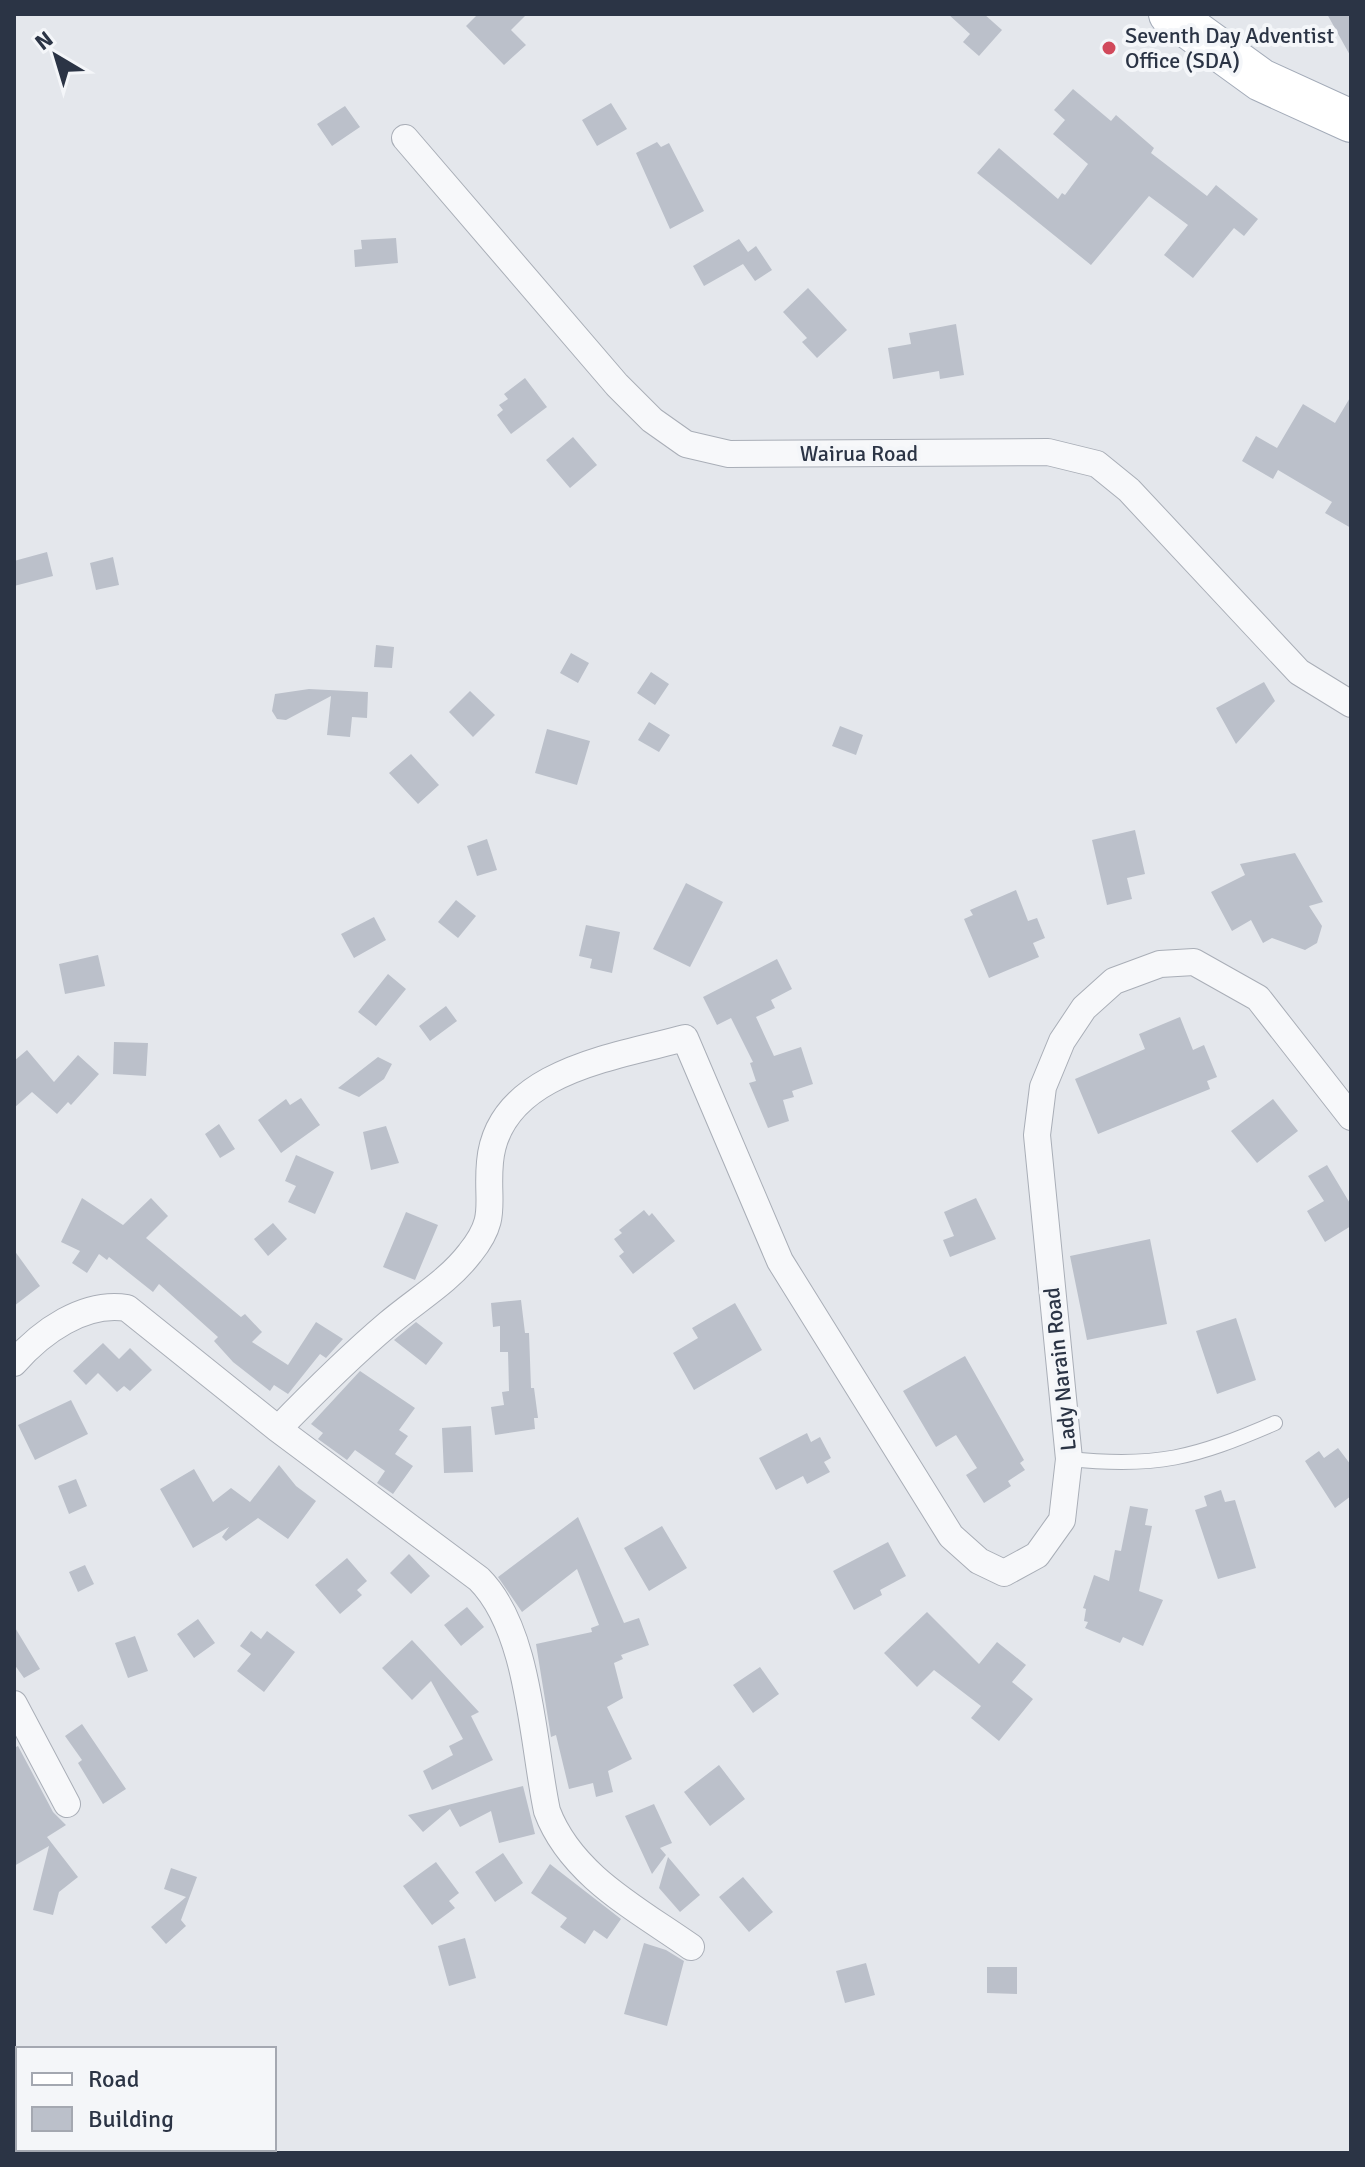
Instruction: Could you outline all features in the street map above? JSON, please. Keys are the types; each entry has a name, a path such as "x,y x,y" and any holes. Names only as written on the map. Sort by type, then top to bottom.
{"main road":[{"path":"1170,14 1261,80 1351,121"}],"street":[{"name":"Wairua Road","path":"405,138 617,385 652,420 686,444 729,454 1048,452 1097,464 1129,490 1299,672 1351,704"},
{"name":"Lady Narain Road","path":"278,1429 372,1338 454,1273 474,1250 491,1221 490,1163 494,1133 507,1112 531,1092 568,1072 685,1038 780,1261 951,1536 979,1561 1004,1573 1037,1555 1062,1520 1069,1459 1037,1135 1043,1087 1062,1041 1084,1008 1114,981 1160,964 1194,962 1258,998 1351,1117"},
{"path":"14,1363 35,1340 85,1312 109,1305 127,1308 278,1429 492,1592 508,1620 521,1667 535,1756 555,1832 584,1870 691,1947"},
{"path":"14,1704 67,1804"}],"lane":[{"path":"1069,1459 1128,1465 1161,1463 1214,1447 1275,1423"}],"building":[{"path":"478,14 527,14 511,30 526,45 504,65 466,26"},
{"path":"948,14 984,14 1002,30 979,56 963,42 970,34"},
{"path":"1327,14 1351,14 1351,57"},
{"path":"1073,89 1111,121 1116,115 1154,148 1151,153 1207,196 1216,185 1258,219 1244,236 1234,228 1193,278 1164,255 1188,225 1149,196 1091,265 977,173 999,148 1058,199 1062,193 1065,195 1088,164 1053,134 1065,120 1054,110"},
{"path":"611,103 627,129 597,146 582,120"},
{"path":"345,106 360,127 332,146 317,124"},
{"path":"657,142 661,147 669,143 704,211 670,229 636,153"},
{"path":"396,238 398,263 355,267 354,250 362,249 361,240"},
{"path":"739,239 748,252 756,246 772,270 755,281 743,264 704,286 693,266"},
{"path":"808,288 847,330 817,358 802,342 807,338 783,312"},
{"path":"956,324 964,375 940,379 939,371 893,379 888,348 911,344 909,333"},
{"path":"525,378 547,407 511,434 497,415 503,410 499,405 508,399 504,394"},
{"path":"1351,396 1351,528 1325,513 1332,502 1278,470 1273,479 1242,461 1256,436 1277,448 1303,404 1335,423"},
{"path":"573,437 597,465 570,488 546,460"},
{"path":"47,552 53,576 14,586 14,561"},
{"path":"113,557 119,585 96,590 90,563"},
{"path":"376,645 394,647 392,668 374,667"},
{"path":"571,653 589,663 578,683 560,673"},
{"path":"651,672 669,684 655,705 637,693"},
{"path":"1264,682 1275,701 1236,744 1216,708"},
{"path":"309,689 368,692 367,718 352,717 350,737 327,735 331,696 286,720 277,719 272,711 275,694"},
{"path":"470,691 495,715 473,737 449,712"},
{"path":"649,722 670,735 659,752 638,740"},
{"path":"840,726 863,735 856,755 832,746"},
{"path":"547,729 590,741 577,785 535,773"},
{"path":"411,754 439,785 418,804 389,773"},
{"path":"1135,830 1145,874 1127,878 1132,899 1107,905 1092,840"},
{"path":"487,839 497,870 477,876 467,846"},
{"path":"1295,853 1323,902 1309,906 1322,926 1317,943 1305,950 1272,938 1263,943 1251,920 1232,931 1211,892 1245,875 1240,864"},
{"path":"686,883 723,902 690,967 653,949"},
{"path":"1016,890 1028,921 1037,918 1045,938 1033,943 1039,957 989,978 964,919 973,915 970,910"},
{"path":"456,900 476,916 458,938 438,922"},
{"path":"374,917 386,940 354,958 341,934"},
{"path":"586,925 620,932 612,973 590,968 592,959 579,956"},
{"path":"98,955 105,986 65,994 59,964"},
{"path":"777,959 792,989 771,1000 775,1008 756,1017 774,1056 801,1047 813,1084 792,1091 794,1097 783,1100 789,1121 768,1128 749,1083 756,1081 750,1063 753,1062 731,1018 717,1025 703,997"},
{"path":"388,974 406,989 376,1026 358,1012"},
{"path":"446,1006 457,1021 430,1041 419,1026"},
{"path":"1180,1017 1193,1050 1204,1045 1217,1077 1207,1081 1210,1089 1098,1134 1075,1079 1145,1049 1139,1034"},
{"path":"114,1042 148,1043 146,1076 113,1074"},
{"path":"27,1050 54,1082 78,1055 99,1074 71,1105 68,1102 57,1114 32,1092 14,1108 14,1061"},
{"path":"378,1057 392,1064 384,1079 359,1097 338,1088"},
{"path":"301,1098 320,1125 281,1153 258,1120 286,1099 290,1105"},
{"path":"1273,1099 1298,1131 1257,1163 1231,1131"},
{"path":"219,1124 235,1149 220,1158 205,1134"},
{"path":"386,1126 399,1163 371,1170 363,1132"},
{"path":"296,1155 334,1172 315,1214 288,1202 296,1186 285,1181"},
{"path":"1327,1165 1351,1205 1351,1226 1325,1242 1307,1211 1324,1201 1308,1176"},
{"path":"82,1198 123,1225 151,1198 168,1216 146,1238 241,1317 245,1314 262,1332 252,1342 288,1365 316,1322 343,1339 326,1358 320,1354 288,1394 274,1385 270,1391 233,1362 214,1341 218,1337 159,1284 153,1292 109,1257 107,1260 99,1254 87,1273 72,1263 80,1251 61,1242"},
{"path":"976,1198 996,1239 950,1257 943,1240 954,1236 944,1212"},
{"path":"644,1210 649,1216 652,1213 675,1241 633,1274 619,1256 624,1252 614,1239 622,1233 619,1230"},
{"path":"406,1212 438,1225 415,1280 383,1267"},
{"path":"273,1223 287,1239 268,1256 254,1239"},
{"path":"1150,1239 1167,1324 1087,1340 1070,1256"},
{"path":"14,1250 40,1286 14,1306"},
{"path":"521,1300 525,1333 529,1333 531,1388 534,1388 538,1418 534,1418 535,1429 495,1435 491,1407 504,1405 502,1392 509,1391 508,1352 500,1352 500,1326 493,1327 491,1303"},
{"path":"735,1303 762,1350 694,1390 673,1353 698,1338 692,1328"},
{"path":"1236,1318 1256,1380 1217,1394 1196,1331"},
{"path":"416,1322 443,1343 426,1365 394,1340"},
{"path":"103,1343 119,1359 130,1348 152,1370 130,1391 124,1386 117,1392 98,1373 86,1385 73,1371"},
{"path":"965,1356 1024,1460 1020,1463 1025,1470 1008,1481 1011,1486 984,1503 966,1475 977,1468 956,1435 936,1447 903,1391"},
{"path":"360,1371 415,1408 399,1430 408,1436 395,1454 413,1466 393,1494 377,1483 385,1471 355,1450 347,1460 318,1439 323,1433 311,1424"},
{"path":"71,1400 88,1434 35,1460 18,1425"},
{"path":"471,1426 473,1472 444,1473 442,1428"},
{"path":"807,1433 811,1442 820,1437 831,1458 824,1462 830,1472 807,1484 803,1476 776,1490 759,1458"},
{"path":"1338,1448 1351,1465 1351,1496 1335,1508 1305,1461 1319,1451 1324,1458"},
{"path":"279,1465 296,1486 316,1501 288,1539 258,1518 226,1541 222,1537 229,1527 193,1548 160,1489 194,1469 213,1502 231,1488 250,1502"},
{"path":"76,1479 87,1506 69,1514 58,1486"},
{"path":"1221,1490 1225,1502 1235,1500 1256,1568 1218,1579 1195,1510 1207,1506 1204,1496"},
{"path":"1130,1506 1148,1509 1145,1525 1152,1526 1139,1591 1163,1600 1143,1646 1123,1637 1120,1643 1085,1628 1088,1622 1084,1621 1086,1609 1083,1608 1094,1575 1109,1581 1115,1550 1121,1551"},
{"path":"578,1517 624,1623 639,1618 649,1645 621,1655 623,1659 614,1663 623,1698 607,1707 632,1759 608,1771 613,1792 596,1797 593,1783 569,1789 556,1735 551,1737 536,1644 592,1632 591,1628 599,1625 577,1569 522,1612 498,1577"},
{"path":"662,1526 687,1568 649,1591 624,1548"},
{"path":"888,1542 906,1576 880,1590 882,1595 854,1610 833,1571"},
{"path":"409,1554 430,1576 411,1594 390,1573"},
{"path":"347,1558 367,1581 357,1590 362,1595 340,1614 315,1585"},
{"path":"85,1565 94,1584 78,1592 69,1572"},
{"path":"467,1607 484,1627 461,1646 444,1625"},
{"path":"927,1612 979,1664 997,1642 1026,1665 1012,1682 1033,1699 999,1741 971,1718 981,1706 934,1670 917,1687 884,1653"},
{"path":"198,1619 215,1643 194,1658 177,1634"},
{"path":"14,1626 40,1669 24,1678 14,1664"},
{"path":"251,1631 261,1639 267,1631 295,1652 264,1692 237,1671 251,1654 240,1646"},
{"path":"135,1636 148,1671 128,1678 115,1643"},
{"path":"412,1640 479,1712 471,1716 493,1760 432,1790 423,1771 453,1755 449,1746 463,1739 431,1681 412,1700 382,1668"},
{"path":"760,1667 779,1694 753,1713 733,1685"},
{"path":"82,1724 126,1789 103,1804 78,1763 82,1760 65,1736"},
{"path":"18,1746 53,1812 66,1825 47,1837 78,1877 59,1892 53,1915 33,1910 49,1846 14,1866 14,1748"},
{"path":"719,1765 745,1799 710,1826 684,1792"},
{"path":"523,1786 535,1834 499,1843 491,1811 460,1827 450,1809 423,1832 408,1815"},
{"path":"654,1804 672,1843 660,1848 666,1855 652,1874 625,1816"},
{"path":"503,1853 523,1883 495,1902 475,1872"},
{"path":"668,1857 700,1895 680,1912 659,1888"},
{"path":"436,1862 459,1893 449,1901 455,1908 432,1925 403,1886"},
{"path":"550,1864 621,1919 607,1939 594,1930 585,1944 560,1927 567,1918 531,1893"},
{"path":"171,1868 197,1877 181,1920 186,1926 166,1944 151,1927 186,1897 164,1889"},
{"path":"743,1877 773,1912 749,1932 719,1897"},
{"path":"465,1938 476,1978 449,1986 438,1946"},
{"path":"644,1943 666,1950 684,1961 667,2026 624,2014"},
{"path":"866,1963 875,1995 845,2003 836,1971"},
{"path":"987,1967 1017,1967 1017,1994 987,1993"}],"place":[{"name":"Seventh Day Adventist Office (SDA)","path":"1109,48"}]}
